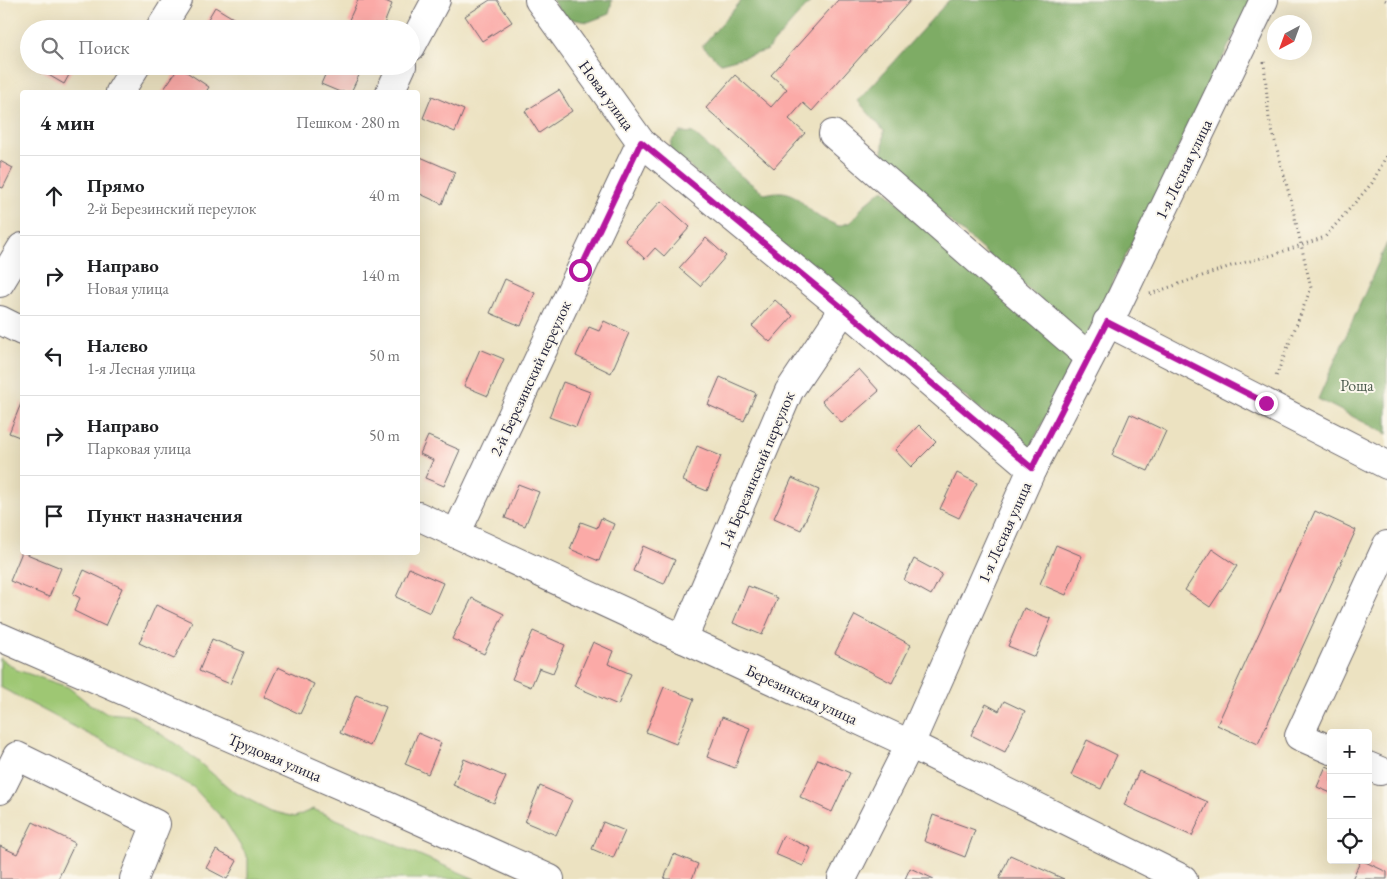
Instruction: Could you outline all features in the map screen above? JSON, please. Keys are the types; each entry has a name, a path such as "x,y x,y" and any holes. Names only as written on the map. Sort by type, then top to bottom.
{"street":[{"path":"166,20 178,0"},
{"path":"420,30 436,0"},
{"name":"Новая улица","path":"539,0 641,142 844,309 1032,468"},
{"name":"1-я Лесная улица","path":"842,879 910,744 1032,468 1112,314 1264,0"},
{"path":"121,90 130,75"},
{"path":"391,90 398,75"},
{"path":"833,134 1089,357"},
{"name":"2-й Березинский переулок","path":"456,534 641,142"},
{"path":"0,283 20,250"},
{"name":"1-й Березинский переулок","path":"683,639 789,391 844,309"},
{"path":"1112,314 1266,403 1387,465"},
{"path":"0,320 20,330"},
{"name":"Березинская улица","path":"420,517 910,744 1182,879"},
{"path":"1327,748 1299,736 1387,545"},
{"name":"Трудовая улица","path":"0,638 383,804 550,879"},
{"path":"0,790 17,756 156,824 134,879"}],"path":[{"path":"1264,60 1269,120 1310,288 1266,403"},
{"path":"1112,314 1230,266 1273,255 1325,237 1372,183 1387,155"}],"green space":[{"path":"552,0 612,0 609,14 588,22 565,18"},
{"path":"742,0 812,0 766,51 721,63 702,46"},
{"path":"949,0 1251,0 1085,339 882,162 884,131 858,101"},
{"path":"681,132 693,133 741,176 765,194 775,192 789,193 799,199 818,217 838,226 851,222 865,204 883,189 1076,356 1029,450 672,152 671,143"},
{"name":"Роща","path":"1387,243 1387,434 1318,399"},
{"path":"0,658 17,670 68,687 88,703 106,713 132,715 182,748 234,792 271,811 295,817 313,809 475,879 248,879 248,858 225,821 193,787 0,687"}],"building":[{"path":"358,0 383,0 392,4 386,20 349,20"},
{"path":"490,0 497,0 512,22 482,41 465,16"},
{"path":"838,0 911,0 812,111 803,103 789,119 805,133 774,168 706,108 735,75 771,107 787,89 771,75"},
{"path":"215,7 236,20 207,20"},
{"path":"48,75 69,75 64,84"},
{"path":"174,75 191,75 209,87 207,90 163,90"},
{"path":"325,75 359,75 352,90 335,90 321,84"},
{"path":"559,90 572,111 539,133 525,111"},
{"path":"432,96 464,110 455,132 423,118"},
{"path":"420,157 455,172 442,204 420,194"},
{"path":"0,161 13,168 3,188 0,187"},
{"path":"661,201 690,227 664,256 655,248 645,259 625,240"},
{"path":"706,238 726,256 700,286 679,268"},
{"path":"505,279 535,293 521,326 490,313"},
{"path":"775,300 793,316 770,342 752,326"},
{"path":"604,321 629,333 611,373 576,356 589,327 599,331"},
{"path":"480,349 504,359 488,396 464,386"},
{"path":"859,369 879,391 842,423 822,401"},
{"path":"720,377 756,393 744,421 708,405"},
{"path":"563,382 590,392 576,427 549,417"},
{"path":"20,406 20,437 9,433"},
{"path":"1130,414 1166,431 1148,471 1112,455"},
{"path":"919,425 936,442 911,467 895,450"},
{"path":"428,436 460,450 444,486 425,478 433,460 420,454"},
{"path":"697,446 721,456 707,491 683,481"},
{"path":"957,473 977,483 959,518 940,509"},
{"path":"792,478 819,490 801,530 774,518"},
{"path":"518,484 539,492 525,526 505,518"},
{"path":"1315,511 1356,530 1258,744 1217,725"},
{"path":"601,518 614,524 599,561 570,549 581,522 597,528"},
{"path":"1056,545 1082,556 1066,595 1040,584"},
{"path":"643,546 675,560 664,584 633,571"},
{"path":"1212,549 1237,566 1210,607 1185,590"},
{"path":"21,555 29,555 61,568 49,597 10,581"},
{"path":"914,559 942,574 931,595 904,580"},
{"path":"409,568 443,583 430,613 396,597"},
{"path":"84,570 122,588 105,626 74,611 80,598 73,594"},
{"path":"748,586 778,598 762,635 733,623"},
{"path":"472,598 504,614 484,654 452,639"},
{"path":"156,605 192,622 174,659 139,643"},
{"path":"1024,608 1051,619 1035,657 1008,646"},
{"path":"855,615 911,645 892,683 835,653"},
{"path":"533,631 565,645 553,673 539,668 531,687 512,679"},
{"path":"212,639 244,652 230,684 199,671"},
{"path":"593,642 613,651 608,664 631,674 618,705 574,686"},
{"path":"278,667 314,684 300,714 264,697"},
{"path":"664,687 694,699 676,744 646,732"},
{"path":"356,695 386,707 370,746 340,733"},
{"path":"1004,701 1025,711 1005,752 971,735 986,704 999,711"},
{"path":"722,717 750,728 735,768 707,757"},
{"path":"418,733 441,743 428,774 405,764"},
{"path":"1087,740 1117,755 1101,789 1071,775"},
{"path":"464,759 506,777 494,803 453,785"},
{"path":"818,759 850,773 832,812 800,797"},
{"path":"1326,766 1327,766 1327,791 1317,787"},
{"path":"1139,771 1208,802 1192,836 1124,805"},
{"path":"540,786 572,800 556,835 525,822"},
{"path":"933,815 975,830 965,857 924,841"},
{"path":"33,822 75,843 58,879 0,879 0,846 17,854"},
{"path":"603,822 625,831 613,858 592,849"},
{"path":"783,836 811,848 803,866 775,854"},
{"path":"216,850 237,861 227,879 206,868"},
{"path":"674,854 698,864 692,879 664,879"},
{"path":"1010,855 1064,879 999,879"},
{"path":"1359,864 1370,864 1387,872 1387,879 1352,879"},
{"path":"910,868 934,879 905,879"}],"route":[{"path":"580,270 641,142 844,309 1032,468 1107,322 1266,403"}]}
